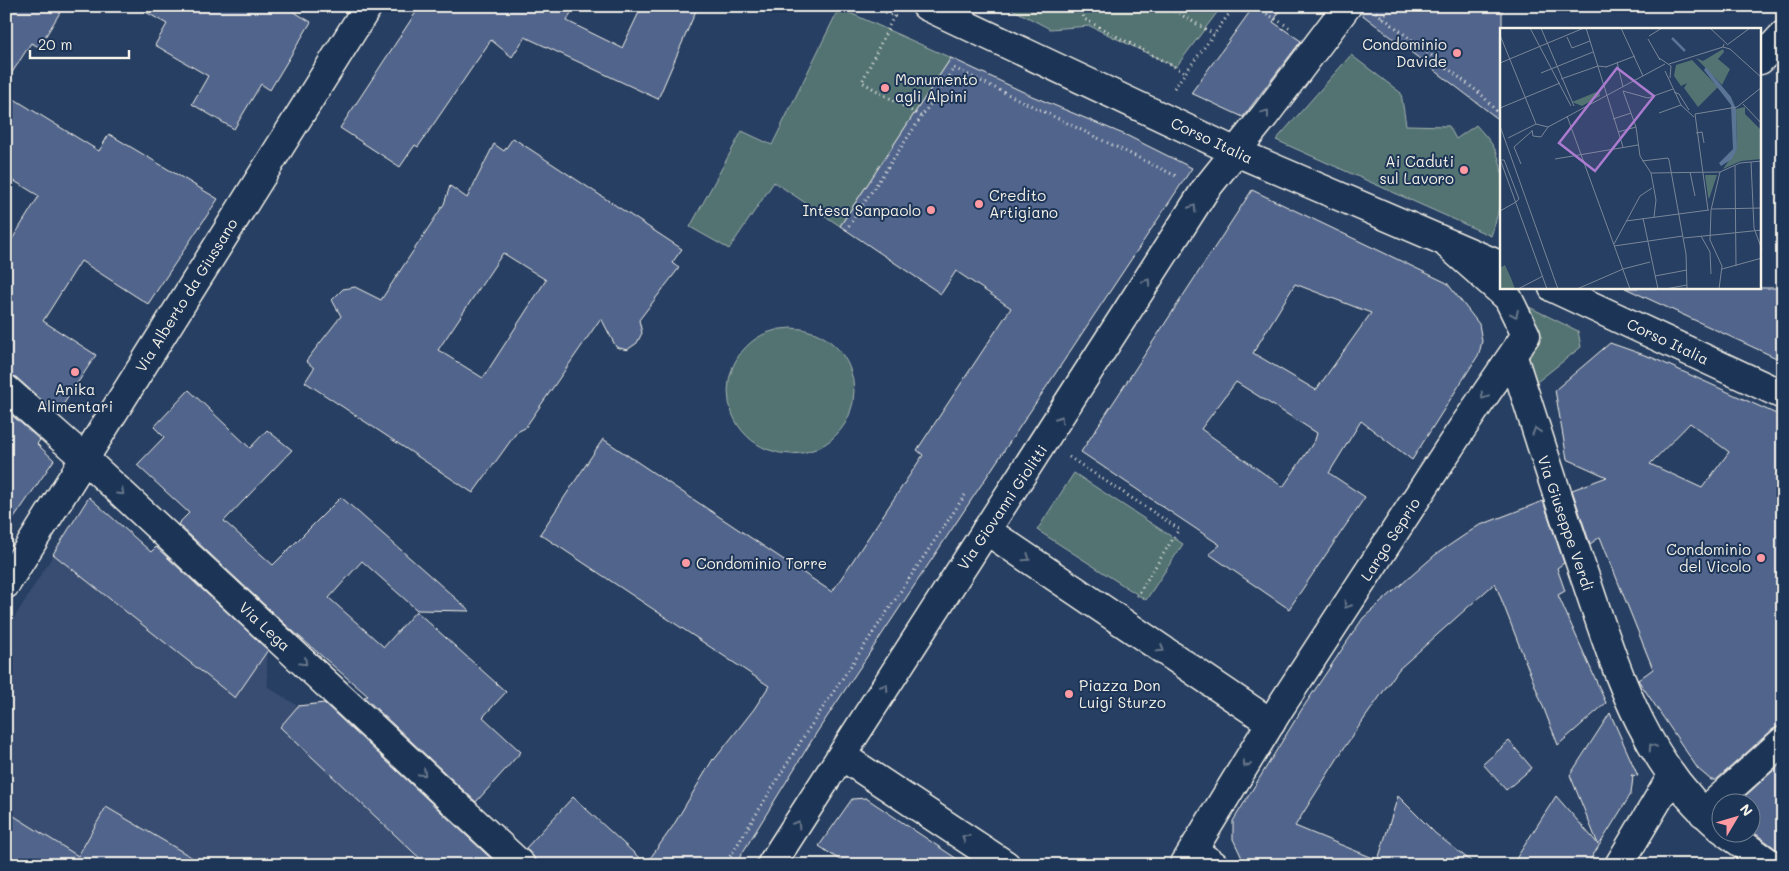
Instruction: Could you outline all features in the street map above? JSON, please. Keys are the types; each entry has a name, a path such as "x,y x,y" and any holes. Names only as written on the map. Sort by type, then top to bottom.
{"street":[{"name":"Via Alberto da Giussano","path":"6,584 368,6"},
{"name":"Corso Italia","path":"926,6 1236,152 1500,265"},
{"name":"Via Giovanni Giolitti","path":"771,865 906,653 1046,441 1205,190 1347,6"},
{"path":"1762,58 1783,35"},
{"path":"1445,242 1508,298 1526,336 1513,357"},
{"name":"Corso Italia","path":"1569,291 1783,395"},
{"name":"Largo Seprio","path":"1271,723 1461,430 1513,357"},
{"name":"Via Giuseppe Verdi","path":"1513,357 1553,487 1618,673 1649,742 1672,776 1712,821"},
{"name":"Via Lega","path":"6,389 85,459 521,865"},
{"path":"986,530 1271,723 1197,860"},
{"path":"1736,794 1783,741"},
{"path":"842,756 1006,865"},
{"path":"1619,865 1672,776"},
{"path":"1742,844 1772,865"}],"path":[{"path":"1081,6 1084,19 1186,73"},
{"path":"1166,6 1173,8 1214,34"},
{"path":"1155,114 1235,6"},
{"path":"1254,6 1319,44"},
{"path":"1382,18 1391,6"},
{"path":"897,11 862,82 922,117"},
{"path":"1374,11 1483,96 1500,116"},
{"path":"846,230 954,68 1205,190"},
{"path":"1046,441 1179,529 1120,621"},
{"path":"726,865 798,748 965,495"},
{"path":"798,748 804,752"}],"shaded area":[{"path":"89,497 266,652 268,687 298,706 323,703 500,865 6,865 6,631"}],"green space":[{"path":"1006,6 1222,6 1176,67 1090,26 1050,29"},
{"path":"839,8 951,58 840,226 774,182 729,249 690,227 742,131 772,145"},
{"path":"1351,55 1401,93 1406,125 1449,126 1456,139 1476,125 1490,141 1500,164 1500,203 1491,236 1276,140"},
{"path":"1529,307 1578,331 1581,347 1537,382 1523,346"},
{"path":"791,328 815,333 835,347 849,367 854,391 849,415 835,435 815,449 791,454 767,449 747,435 733,415 728,391 733,367 747,347 767,333"},
{"path":"1074,473 1183,544 1146,600 1037,530"}],"building":[{"path":"6,6 64,6 39,47 31,43 6,82"},
{"path":"135,6 284,6 311,22 270,90 261,84 234,129 192,104 208,76 155,45 167,24"},
{"path":"420,6 574,6 567,21 622,48 642,6 698,6 658,99 525,37 512,57 491,40 418,147 415,145 400,167 340,128"},
{"path":"1254,6 1283,6 1273,22 1301,41 1243,117 1191,93"},
{"path":"1362,6 1502,6 1502,28 1500,28 1500,120 1360,13"},
{"path":"951,58 1032,96 1128,136 1192,168 817,732 735,865 536,865 536,860 526,848 573,797 646,864 673,826 713,759 754,709 769,686 540,534 603,439 832,592 923,455 917,450 1011,308 956,271 941,294 840,226"},
{"path":"6,94 99,151 109,134 218,199 148,304 81,261 43,321 96,355 57,414 16,377 6,374 6,249 39,196 6,176"},
{"path":"513,138 682,249 672,263 679,268 639,320 642,333 637,343 627,350 616,347 601,318 525,428 517,432 473,493 305,382 314,368 306,361 341,316 332,300 343,289 355,287 381,300 444,204 450,186 467,198 494,144 504,151","holes":["503,253 546,280 483,378 438,350"]},
{"path":"1252,190 1447,283 1479,324 1482,341 1479,354 1412,460 1361,421 1329,473 1365,497 1289,609 1209,554 1220,545 1081,452","holes":["1295,284 1371,313 1316,390 1253,353","1236,382 1317,433 1315,440 1283,487 1201,429"]},
{"path":"1783,288 1783,361 1627,289"},
{"path":"1610,343 1653,358 1783,417 1783,726 1773,729 1716,780 1711,780 1698,769 1638,680 1653,669 1600,537 1590,544 1572,490 1607,477 1567,459 1555,390","holes":["1690,423 1729,452 1702,488 1650,464"]},
{"path":"189,390 250,448 267,430 292,450 224,521 273,565 341,497 470,611 417,610 362,561 329,598 384,647 416,611 506,692 483,717 521,752 476,802 364,697 368,696 286,625 178,524 189,513 137,465 164,437 154,427"},
{"path":"6,410 40,440 37,444 54,460 6,530"},
{"path":"89,497 151,552 156,547 268,650 235,698 53,554"},
{"path":"1543,501 1564,563 1557,568 1565,591 1558,595 1606,703 1558,745 1495,583 1399,669 1346,745 1295,826 1378,860 1398,796 1436,834 1476,865 1250,865 1242,858 1233,839 1233,821 1302,709 1363,618 1435,555 1478,526"},
{"path":"324,703 498,865 427,865 280,727 298,706"},
{"path":"1610,713 1638,776 1631,775 1633,777 1631,794 1587,865 1512,865 1556,796 1598,844 1570,775"},
{"path":"1509,741 1532,768 1506,790 1483,764"},
{"path":"1783,762 1783,854 1762,838 1762,794 1747,794"},
{"path":"866,798 966,865 847,865 819,846 852,799"},
{"path":"106,807 205,865 6,865 6,811 78,856"}],"place":[{"name":"Condominio Davide","path":"1457,53"},
{"name":"Monumento agli Alpini","path":"885,88"},
{"name":"Ai Caduti sul Lavoro","path":"1464,170"},
{"name":"Credito Artigiano","path":"979,204"},
{"name":"Intesa Sanpaolo","path":"931,210"},
{"name":"Anika Alimentari","path":"75,372"},
{"name":"Condominio del Vicolo","path":"1761,558"},
{"name":"Condominio Torre","path":"686,563"},
{"name":"Piazza Don Luigi Sturzo","path":"1069,694"}]}
